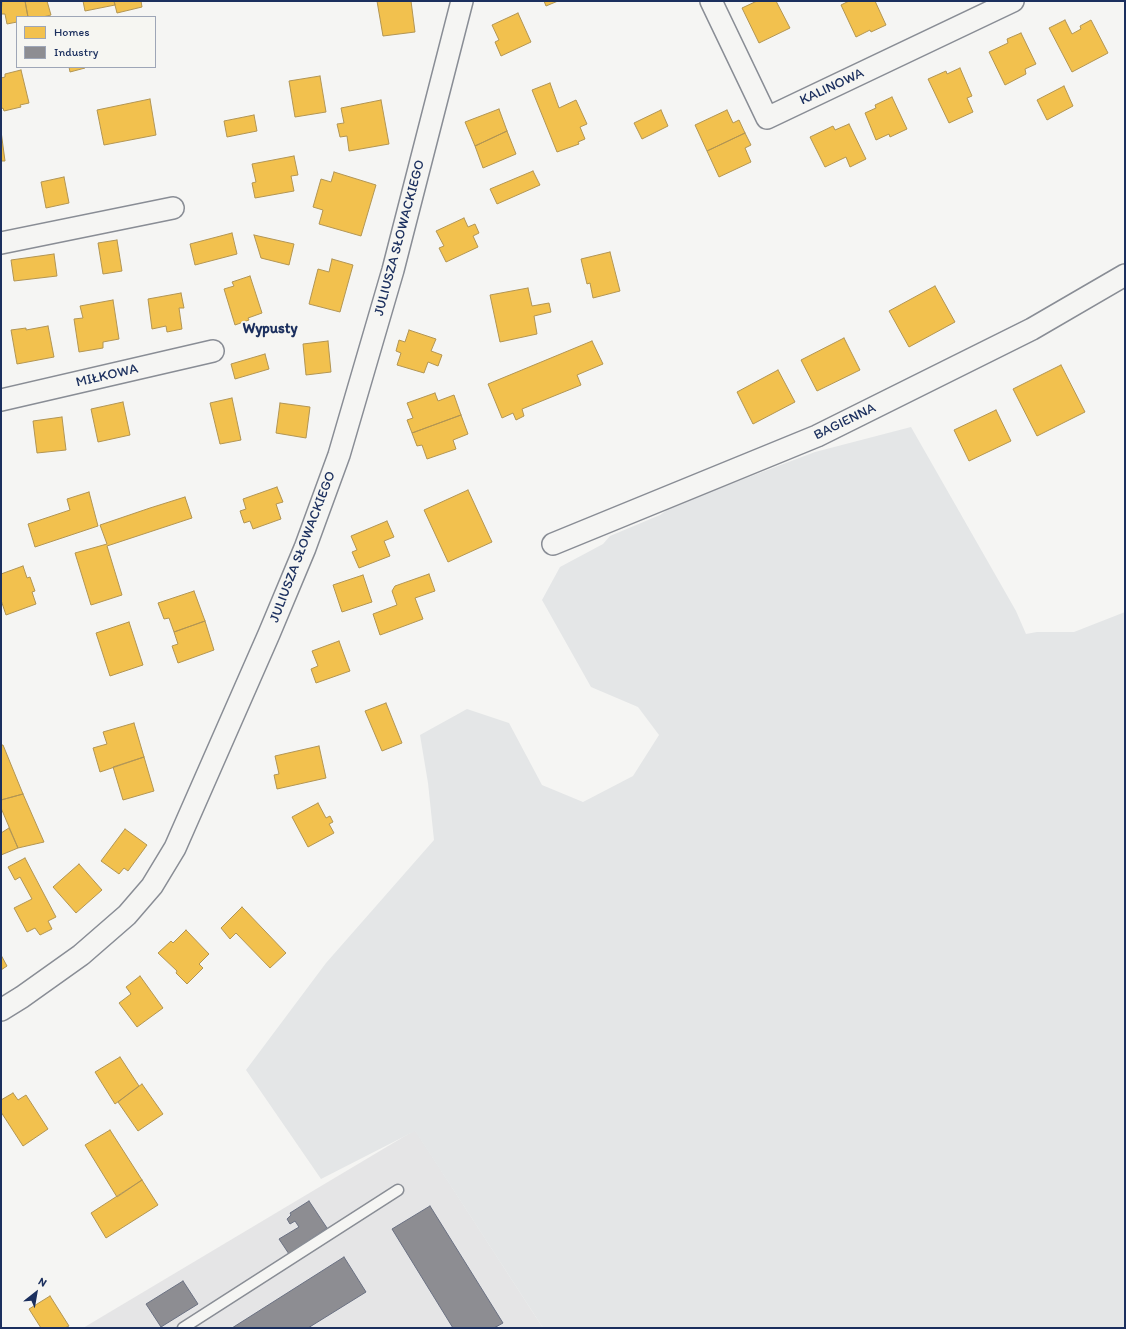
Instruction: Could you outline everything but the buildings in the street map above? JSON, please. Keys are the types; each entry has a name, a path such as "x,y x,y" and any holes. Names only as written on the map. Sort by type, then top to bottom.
{"street":[{"name":"JULIUSZA SŁOWACKIEGO","path":"1,1010 81,955 127,915 152,886 175,848 266,642 305,548 339,455 393,270 462,1"},
{"name":"KALINOWA","path":"711,1 767,118 1013,1"},
{"path":"1,244 173,208"},
{"name":"BAGIENNA","path":"553,544 817,436 1032,329 1125,275"},
{"name":"MIŁKOWA","path":"1,400 213,351"}],"lane":[{"path":"183,1328 398,1190"}],"shaded area":[{"path":"911,427 1016,611 1026,634 1037,632 1074,632 1125,612 1125,1328 543,1328 415,1131 321,1179 246,1070 326,963 434,840 428,783 420,735 467,709 509,723 542,785 583,802 633,776 659,735 638,707 591,687 542,600 560,567 603,544 610,536 660,515 684,498 696,497 815,452"},
{"path":"415,1130 543,1328 83,1328"}],"district":[{"name":"Wypusty","path":"270,329"}]}
